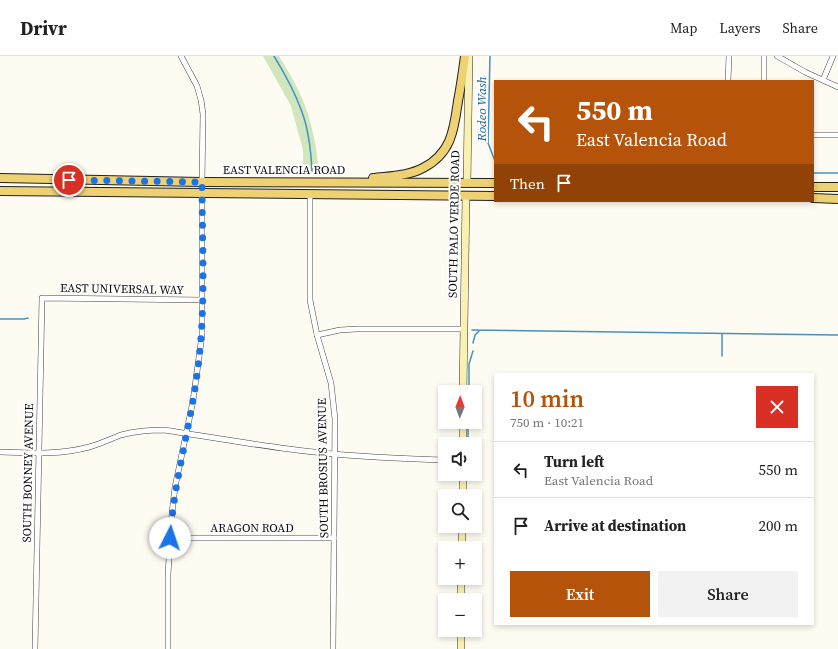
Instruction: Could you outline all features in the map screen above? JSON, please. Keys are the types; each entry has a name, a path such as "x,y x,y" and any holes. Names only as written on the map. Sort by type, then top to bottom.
{"main road":[{"path":"332,182 405,174 423,168 443,152 455,127 465,56"},
{"name":"EAST VALENCIA ROAD","path":"0,178 202,182 494,183"},
{"path":"202,182 202,193"},
{"name":"SOUTH PALO VERDE ROAD","path":"466,183 466,196"},
{"path":"814,187 838,187"},
{"name":"EAST VALENCIA ROAD","path":"0,191 494,196"},
{"path":"814,198 838,199"}],"street":[{"path":"181,56 198,86 201,100 203,114 202,182"},
{"name":"SOUTH PALO VERDE ROAD","path":"466,183 469,56"},
{"path":"728,56 728,80"},
{"path":"764,56 764,80"},
{"path":"777,56 801,70 838,87"},
{"path":"823,80 834,56"},
{"path":"814,135 838,135"},
{"path":"168,649 170,538 176,487 193,401 202,335 202,193"},
{"name":"SOUTH BROSIUS AVENUE","path":"310,194 310,300 317,335 331,383 335,419 333,649"},
{"name":"SOUTH PALO VERDE ROAD","path":"463,385 466,196"},
{"name":"EAST UNIVERSAL WAY","path":"42,298 202,300"},
{"name":"SOUTH BONNEY AVENUE","path":"35,649 42,298"},
{"path":"317,335 340,330 357,329 464,329"},
{"path":"0,452 38,453 68,451 90,447 121,436 141,431 164,430 260,445 334,454 438,460"},
{"name":"ARAGON ROAD","path":"170,538 334,538"},
{"path":"460,649 461,637"}],"green space":[{"path":"263,56 279,56 299,92 312,128 319,172 303,171 303,150 291,106"}],"waterway":[{"path":"274,56 293,90 304,119 309,141 312,171"},
{"name":"Rodeo Wash","path":"490,56 488,143 494,158"},
{"path":"814,173 838,173"},
{"path":"0,319 28,318"},
{"path":"472,330 838,335"},
{"path":"473,343 475,335 479,331"},
{"path":"722,334 722,356"},
{"path":"469,385 469,364 473,351"},
{"path":"468,429 468,437"}],"route":[{"path":"69,180 202,182 202,335 193,401 176,487 170,538"}]}
